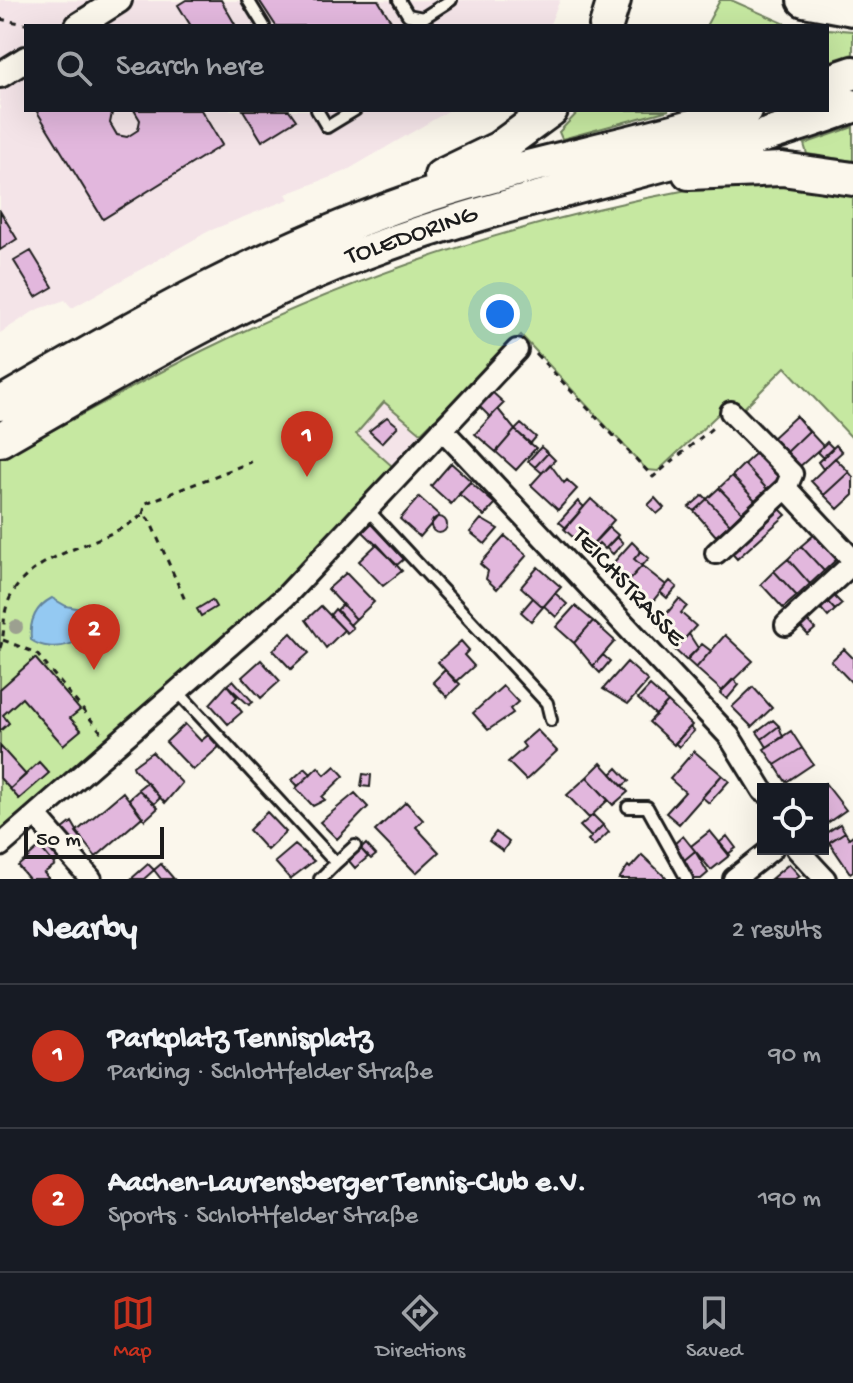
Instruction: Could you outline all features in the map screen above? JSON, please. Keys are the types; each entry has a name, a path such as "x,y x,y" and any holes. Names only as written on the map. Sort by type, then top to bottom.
{"highway":[{"path":"607,24 614,0"},
{"path":"804,0 853,9"},
{"path":"829,81 853,73"},
{"name":"TOLEDORING","path":"0,440 192,331 323,268 455,220 745,144 853,106"},
{"path":"342,225 499,148 548,112"},
{"name":"TOLEDORING","path":"0,404 189,295 342,225 432,194 738,112"},
{"path":"626,176 782,169 853,179"}],"street":[{"path":"81,24 119,0"},
{"path":"0,75 24,60"},
{"path":"0,846 179,693 285,597 517,350"},
{"path":"716,553 786,488 792,474 731,412"},
{"name":"TEICHSTRASSE","path":"442,429 729,736 758,783"},
{"path":"786,488 853,562 786,625"},
{"path":"37,817 91,879"},
{"path":"734,879 764,855"},
{"path":"803,855 825,879"}],"lane":[{"path":"248,0 263,24"},
{"path":"399,0 408,15 423,18 451,0"},
{"path":"318,112 327,127 352,112"},
{"path":"367,508 547,703 551,720"},
{"path":"179,693 336,863"},
{"path":"628,807 647,807 687,879"},
{"path":"320,879 355,846"}],"path":[{"path":"0,19 25,24"},
{"path":"517,350 523,345 533,351 653,477 731,412"},
{"path":"0,648 3,640 2,614 14,591 27,577 49,561 126,529 143,514 146,503 251,462"},
{"path":"143,514 150,521 185,600"},
{"path":"3,640 36,653 79,701 112,750"}],"shaded area":[{"path":"0,0 560,0 550,24 24,24 24,112 447,112 344,172 286,194 289,199 209,231 72,308 65,300 36,310 0,333"},
{"path":"385,401 421,433 392,466 355,434"}],"green space":[{"path":"720,0 731,0 785,24 707,24"},
{"path":"829,29 853,31 853,54 829,61"},
{"path":"578,112 662,112 562,139 559,132"},
{"path":"853,127 853,161 807,154 804,144"},
{"path":"783,182 853,193 853,439 785,367 740,412 731,402 658,471 647,470 521,335 421,433 384,402 356,434 392,466 281,591 0,830 0,458 204,350 381,274 504,234 629,202 703,187"}],"water":[{"path":"52,598 66,606 92,611 97,618 87,635 69,644 49,647 31,640 34,615"}],"building":[{"path":"186,0 221,0 235,24 190,24 178,5"},
{"path":"259,0 378,0 393,24 275,24"},
{"path":"37,112 114,112 110,123 117,135 127,137 138,130 140,120 135,112 202,112 222,145 103,219"},
{"path":"244,112 290,112 296,120 262,141"},
{"path":"0,211 17,239 0,250"},
{"path":"31,251 53,287 36,297 14,261"},
{"path":"491,391 504,403 490,417 478,405"},
{"path":"498,409 515,430 496,452 475,434"},
{"path":"796,416 809,431 785,454 771,439"},
{"path":"387,417 398,426 382,443 369,431"},
{"path":"521,424 536,437 530,444 515,430"},
{"path":"515,430 536,448 516,470 496,452"},
{"path":"809,431 823,446 798,468 785,454"},
{"path":"827,442 833,448 823,458 817,452"},
{"path":"836,445 842,452 823,469 818,462"},
{"path":"541,447 548,453 535,467 528,461"},
{"path":"757,452 780,477 767,489 744,464"},
{"path":"548,453 555,460 542,473 535,467"},
{"path":"835,458 849,472 824,495 811,481"},
{"path":"451,463 471,481 451,504 431,486"},
{"path":"550,464 564,483 567,480 577,489 558,510 531,485"},
{"path":"744,464 767,489 755,500 732,476"},
{"path":"849,472 853,477 853,495 838,509 824,495"},
{"path":"732,476 755,500 742,512 719,488"},
{"path":"470,482 495,504 484,516 459,494"},
{"path":"719,488 742,512 730,524 707,499"},
{"path":"703,495 707,499 694,511 689,507"},
{"path":"419,497 439,515 420,537 400,519"},
{"path":"655,498 664,508 657,514 648,505"},
{"path":"591,499 614,520 587,550 564,529"},
{"path":"707,499 730,524 716,536 694,511"},
{"path":"578,501 584,507 566,528 559,522"},
{"path":"776,505 786,515 737,559 728,549"},
{"path":"439,517 445,519 445,531 439,533 433,531 431,525 433,519"},
{"path":"481,519 498,529 485,544 470,532"},
{"path":"371,524 404,559 397,565 363,532"},
{"path":"609,527 618,535 605,549 599,543 594,549 591,546"},
{"path":"815,534 837,559 824,571 801,546"},
{"path":"505,536 527,555 497,589 486,579 488,571 480,564"},
{"path":"617,537 623,543 613,554 606,548"},
{"path":"632,542 641,551 634,559 642,566 622,588 605,572"},
{"path":"377,544 402,571 383,586 359,561"},
{"path":"801,546 824,571 810,584 788,559"},
{"path":"641,551 649,558 642,566 634,559"},
{"path":"788,559 810,584 797,596 774,571"},
{"path":"642,566 666,585 649,606 646,603 643,607 622,588"},
{"path":"538,567 561,587 543,607 521,587"},
{"path":"774,571 797,596 783,608 761,584"},
{"path":"346,573 374,602 356,619 328,589"},
{"path":"670,581 677,587 667,598 660,592"},
{"path":"830,592 842,604 835,610 824,598"},
{"path":"555,593 567,604 556,617 544,606"},
{"path":"533,598 543,607 531,621 521,612"},
{"path":"824,598 835,610 828,617 817,604"},
{"path":"679,599 687,606 681,613 696,626 679,645 657,625"},
{"path":"212,600 216,607 201,616 197,609"},
{"path":"343,604 356,619 350,625 337,610"},
{"path":"321,606 344,630 326,648 306,620"},
{"path":"575,606 593,621 574,643 556,627"},
{"path":"335,609 353,628 347,633 330,615"},
{"path":"804,617 815,629 808,635 797,623"},
{"path":"593,621 615,641 593,666 574,643"},
{"path":"291,633 309,653 291,669 273,650"},
{"path":"689,634 698,648 686,660 674,649"},
{"path":"725,635 753,661 722,691 696,668"},
{"path":"461,641 469,650 464,655 474,666 456,682 438,662"},
{"path":"702,644 711,651 696,668 687,660"},
{"path":"844,649 853,658 853,684 831,661"},
{"path":"603,655 610,661 600,673 593,666"},
{"path":"35,658 80,710 70,718 81,730 63,745 22,698 3,715 9,723 0,731 0,689"},
{"path":"261,660 280,681 261,698 242,677"},
{"path":"627,662 648,681 628,704 603,689"},
{"path":"445,670 460,684 447,697 433,682"},
{"path":"733,679 739,685 727,699 720,693"},
{"path":"233,680 253,702 249,705 227,685"},
{"path":"227,685 237,697 233,701 242,712 228,724 210,704"},
{"path":"503,686 518,702 510,709 513,713 488,730 473,713"},
{"path":"650,686 668,702 656,715 638,699"},
{"path":"753,687 772,708 752,727 732,707"},
{"path":"668,702 692,725 674,745 649,722"},
{"path":"773,720 779,726 762,739 757,732"},
{"path":"185,724 201,741 208,735 219,747 193,770 166,742"},
{"path":"779,726 783,737 767,747 762,739"},
{"path":"690,727 694,731 679,747 675,743"},
{"path":"537,730 557,751 526,780 508,762 525,747 522,743"},
{"path":"791,731 802,748 775,765 764,749"},
{"path":"0,746 26,775 10,789 0,778"},
{"path":"802,748 813,764 786,782 775,765"},
{"path":"694,751 722,775 679,824 666,813 685,792 670,779"},
{"path":"152,752 182,783 165,803 133,766"},
{"path":"39,762 49,773 19,799 10,789"},
{"path":"601,763 628,792 613,805 587,777"},
{"path":"335,766 344,776 322,797 325,800 313,806 296,788 318,767 325,775"},
{"path":"305,768 311,774 298,786 292,780"},
{"path":"617,768 629,781 622,786 611,774"},
{"path":"363,774 371,775 370,787 361,786"},
{"path":"722,775 729,781 709,803 702,797"},
{"path":"587,777 608,800 589,818 567,795"},
{"path":"147,782 160,798 154,804 138,789"},
{"path":"829,788 846,810 829,822"},
{"path":"139,790 158,808 145,820 129,799"},
{"path":"123,792 142,817 96,857 76,832"},
{"path":"355,793 368,807 337,839 320,822"},
{"path":"406,802 423,820 416,827 439,852 416,873 375,831"},
{"path":"267,812 286,832 267,850 249,830"},
{"path":"593,815 603,825 591,837 580,826"},
{"path":"72,822 83,841 77,847 62,830"},
{"path":"840,824 845,832 829,842 829,831"},
{"path":"603,825 609,832 594,846 588,840"},
{"path":"710,831 730,855 711,870 691,846"},
{"path":"496,832 509,842 503,851 489,841"},
{"path":"845,832 849,838 853,835 853,871 850,873 829,842"},
{"path":"683,836 695,851 682,862 673,845"},
{"path":"727,836 736,848 728,854 719,843"},
{"path":"47,843 61,858 54,864 41,848"},
{"path":"366,844 376,855 371,859 361,849"},
{"path":"295,845 314,861 290,879 275,862"},
{"path":"40,847 55,865 44,873 49,879 29,879 18,866"},
{"path":"361,849 368,857 355,868 349,861"},
{"path":"695,851 708,873 701,879 692,879 682,862"},
{"path":"642,855 667,879 619,879 628,866 630,868"},
{"path":"148,864 154,870 144,879 131,879"},
{"path":"161,864 174,879 161,879 154,870"},
{"path":"789,864 800,876 796,879 771,879"}],"place":[{"name":"Parkplatz Tennisplatz","path":"307,477"},
{"name":"Aachen-Laurensberger Tennis-Club e.V.","path":"94,670"}]}
